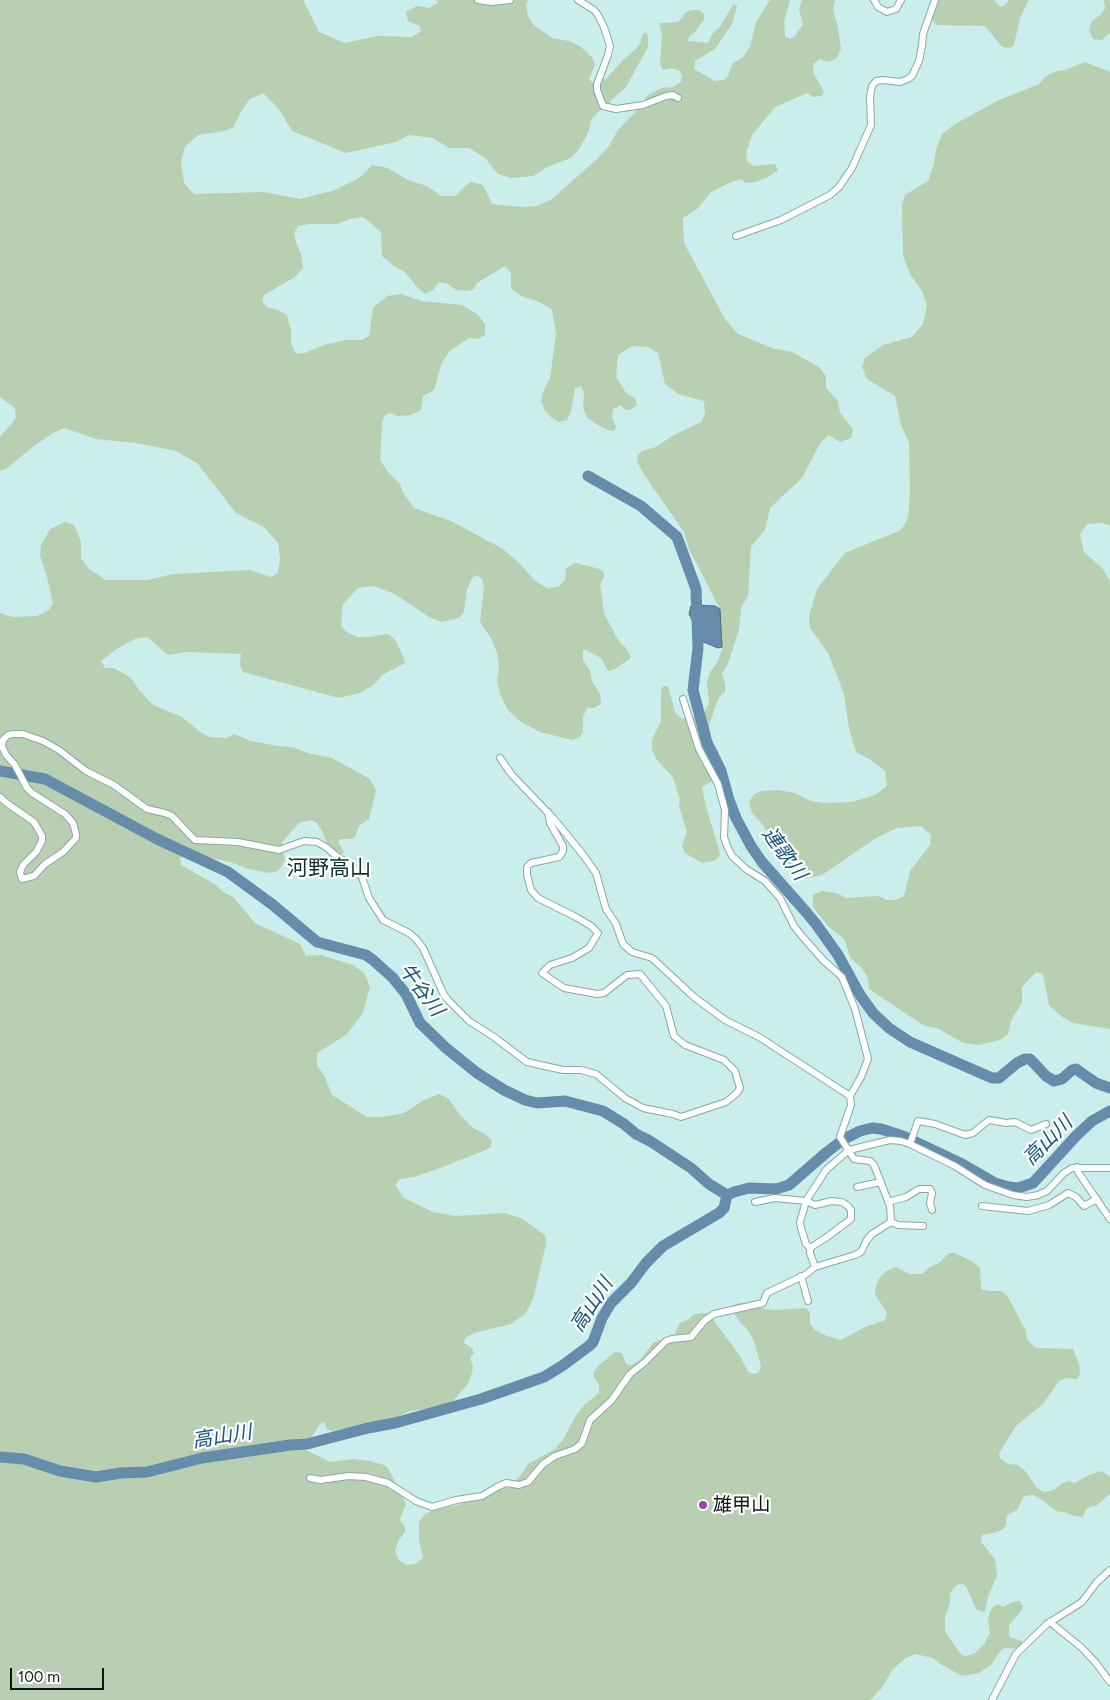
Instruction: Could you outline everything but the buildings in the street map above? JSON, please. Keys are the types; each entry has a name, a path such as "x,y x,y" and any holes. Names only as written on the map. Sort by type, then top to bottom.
{"street":[{"path":"478,0 492,2 510,0"},
{"path":"578,0 594,10 598,15 610,46 597,84 597,90 603,106 616,109 643,104 666,96 673,95 678,98"},
{"path":"874,0 878,7 888,12 896,9 901,0"},
{"path":"736,236 781,220 830,195 838,187 852,168 871,125 870,97 872,86 876,81 900,82 912,76 919,61 923,34 935,0"},
{"path":"683,699 699,749 718,784 724,810 726,846 732,856 746,869 766,881 780,898 800,935 842,977 855,1009 868,1059 861,1077 850,1096 851,1105 840,1138 854,1159 870,1161 874,1165 888,1202 891,1222"},
{"path":"0,797 34,822 42,836 42,841 36,852 23,865 20,872 22,879 34,876 45,864 63,852 76,838 76,834 74,824 65,814 27,788 15,765 6,756 2,746 3,740 8,735 13,734 24,734 43,741 59,750 86,771 114,785 147,809 172,816 195,840 238,842 279,850 304,840 317,842 352,866 362,877 369,898 383,920 409,933 416,939 423,948 444,995 449,1001 470,1021 527,1062 563,1070 581,1070 596,1074 625,1098 643,1108 681,1117 726,1102 740,1088 735,1072 724,1060 685,1045 674,1036 666,1006 640,974 628,974 604,992 597,994 564,988 542,973 550,965 572,958 589,948 598,933 591,926 576,917 538,898 531,890 527,867 531,863 559,857 563,851 563,846 550,823 548,812"},
{"path":"500,758 512,775 548,812 596,873 606,909 616,924 623,944 632,952 652,958 694,997 724,1020 759,1037 850,1096"},
{"path":"911,1141 916,1123 921,1121 965,1135 973,1133 989,1120 1003,1123 1014,1122 1031,1130 1046,1124"},
{"path":"815,1267 800,1222 806,1201 826,1170 849,1150 890,1140 911,1141 956,1166 985,1185 1012,1195 1027,1197 1038,1196 1047,1191 1064,1173 1072,1168 1110,1168"},
{"path":"1077,1167 1078,1172 1110,1219"},
{"path":"857,1188 882,1182"},
{"path":"888,1202 906,1197 919,1190 930,1189 932,1193 930,1203 932,1210"},
{"path":"982,1206 1028,1211 1049,1205 1068,1193 1076,1197 1084,1206 1097,1199"},
{"path":"755,1202 775,1198 806,1201 815,1205 832,1201 842,1202 848,1206 852,1214 851,1219 810,1248"},
{"path":"891,1222 898,1225 923,1226"},
{"path":"310,1478 320,1480 350,1476 366,1477 388,1483 416,1501 432,1507 456,1500 482,1496 506,1483 519,1485 528,1482 544,1464 555,1456 575,1449 582,1443 590,1420 611,1400 630,1374 666,1341 691,1337 705,1320 714,1314 763,1304 767,1293 815,1267 833,1263 861,1252 866,1240 872,1234 891,1222"},
{"path":"801,1276 808,1301"},
{"path":"992,1700 1016,1654 1050,1622 1082,1602 1097,1582 1110,1570"},
{"path":"1050,1622 1082,1648 1110,1682"}],"green space":[{"path":"0,0 303,0 319,32 345,43 377,36 412,37 421,31 420,26 408,21 406,12 417,6 429,8 438,3 437,0 528,0 526,5 528,16 534,25 552,38 569,41 580,46 593,58 595,65 589,79 592,82 606,79 636,49 641,42 642,35 646,32 648,47 626,87 592,118 588,133 579,149 571,158 549,166 533,176 510,178 498,174 485,158 469,148 449,148 433,138 409,135 396,142 346,153 292,131 279,109 263,93 250,99 233,128 198,135 185,147 181,161 184,183 194,194 264,192 300,199 335,190 359,178 372,165 388,168 408,180 427,186 441,196 455,196 471,182 483,185 492,204 520,207 537,206 552,199 609,146 618,130 648,95 662,88 673,87 681,82 682,76 680,71 671,68 663,70 660,64 662,34 659,23 678,22 686,12 699,10 704,14 704,20 689,37 688,41 708,43 733,5 737,6 732,24 715,49 695,61 694,69 715,81 724,80 728,76 733,63 742,58 750,47 756,22 770,0 790,0 784,21 785,36 790,39 796,35 803,24 799,9 802,0 835,0 833,11 838,27 841,49 837,58 829,62 820,59 813,64 814,74 824,92 821,96 813,97 807,93 775,107 752,135 746,153 747,161 753,166 775,164 778,170 756,182 746,183 741,179 711,192 697,209 683,218 684,243 725,319 738,334 772,348 792,352 819,367 826,376 826,388 838,401 840,413 853,429 851,438 840,442 829,435 821,442 802,478 770,508 765,530 751,547 748,596 741,608 739,629 728,664 722,673 725,692 719,697 709,725 711,737 722,760 724,771 719,777 702,787 719,849 720,855 717,859 702,863 685,853 682,846 687,832 679,806 680,800 673,777 657,760 652,750 652,740 661,721 662,687 668,686 675,712 682,719 694,717 705,711 709,704 707,681 722,649 720,609 689,549 684,532 637,462 638,455 642,451 656,447 672,436 701,422 705,413 704,401 678,394 665,384 658,353 648,347 632,346 618,355 616,377 626,393 635,398 637,405 630,410 625,410 621,405 613,409 612,418 616,427 615,430 611,431 603,428 587,418 583,408 584,392 581,386 575,389 571,411 567,420 559,422 553,419 545,411 541,401 544,389 550,378 556,334 552,309 537,301 521,296 511,288 511,273 505,266 477,283 474,289 468,291 456,290 448,284 439,282 433,290 425,294 405,272 382,256 381,232 363,217 337,224 298,226 294,233 301,254 303,268 295,277 264,295 262,302 267,307 287,315 291,330 291,344 296,354 346,340 362,340 369,336 373,308 387,296 401,294 421,301 462,305 477,314 485,324 485,335 478,339 469,338 450,351 442,362 434,390 423,396 421,410 411,415 398,416 389,413 384,416 380,460 388,472 400,484 404,494 414,508 451,521 503,549 534,580 547,588 558,587 565,580 566,568 575,563 600,569 604,573 600,585 604,613 618,640 626,648 631,658 613,670 608,671 601,658 583,650 583,660 590,670 592,681 600,694 601,704 594,708 587,708 583,717 583,732 580,737 572,740 540,732 521,722 508,710 500,694 497,681 499,667 497,653 491,638 480,622 484,588 482,579 477,575 473,577 467,589 464,612 459,618 442,622 429,617 393,593 373,586 358,588 343,604 341,627 357,637 388,634 395,640 405,663 384,674 372,686 360,693 339,698 243,672 240,664 241,654 186,652 168,655 147,637 135,639 115,650 101,661 105,668 114,668 131,678 153,705 182,717 200,732 210,737 227,738 234,734 251,741 292,747 308,753 332,758 370,779 376,790 369,819 359,826 355,837 352,839 341,839 338,842 344,852 339,856 332,854 317,823 311,820 299,823 282,842 285,861 278,871 269,873 205,857 186,856 180,858 181,865 233,897 255,923 300,944 306,956 321,955 353,965 365,974 370,987 363,1013 346,1035 317,1053 317,1066 324,1075 332,1095 367,1117 382,1117 404,1113 424,1100 439,1094 448,1098 460,1115 473,1128 492,1140 491,1147 483,1151 435,1170 414,1177 400,1179 395,1185 404,1198 433,1212 456,1216 504,1213 521,1218 545,1235 546,1244 533,1299 525,1314 511,1324 474,1333 465,1338 464,1343 472,1348 474,1353 470,1358 473,1366 472,1373 468,1384 452,1402 441,1407 409,1411 396,1418 372,1424 332,1431 327,1429 324,1422 320,1424 305,1447 306,1450 330,1462 353,1459 370,1461 388,1468 406,1504 400,1520 405,1527 405,1532 398,1541 395,1551 398,1559 406,1565 415,1564 423,1558 419,1540 419,1522 425,1514 439,1508 462,1504 489,1488 499,1490 507,1488 520,1476 528,1464 555,1449 584,1405 599,1393 599,1384 593,1373 598,1366 615,1352 622,1353 626,1364 631,1365 640,1360 653,1343 674,1335 680,1323 688,1320 694,1314 710,1313 740,1356 748,1372 755,1374 759,1372 761,1366 753,1338 734,1313 735,1305 738,1303 747,1303 760,1308 774,1310 806,1308 810,1313 810,1324 815,1330 841,1340 865,1327 885,1320 887,1313 875,1294 879,1278 886,1271 896,1267 910,1274 922,1274 930,1267 939,1263 949,1253 955,1253 973,1262 980,1268 981,1289 1002,1291 1008,1297 1026,1331 1027,1339 1035,1348 1073,1349 1079,1365 1080,1374 1077,1379 1066,1378 1059,1381 1043,1404 1016,1426 999,1453 1000,1458 1008,1464 1018,1465 1026,1472 1037,1488 1044,1492 1054,1490 1061,1484 1069,1481 1075,1483 1089,1475 1102,1471 1110,1477 1110,1494 1096,1506 1086,1509 1083,1517 1056,1511 1033,1495 1024,1496 1017,1510 1007,1515 1006,1525 1003,1529 982,1535 981,1542 995,1559 997,1576 988,1597 985,1611 982,1612 976,1609 967,1588 963,1584 957,1585 950,1593 950,1603 945,1618 945,1631 959,1652 964,1656 974,1654 984,1644 990,1633 988,1620 994,1606 998,1604 1003,1607 1012,1602 1020,1601 1023,1607 1009,1625 1010,1637 1022,1641 1021,1645 1014,1649 1002,1649 991,1665 979,1673 962,1676 933,1658 915,1654 906,1658 893,1669 881,1689 870,1700 0,1700 0,613 13,617 37,616 49,610 53,603 40,556 41,545 50,529 65,522 74,525 81,542 81,558 89,569 106,580 147,580 173,574 249,570 271,577 278,573 280,559 278,543 264,527 236,513 197,463 176,451 136,443 96,439 64,428 53,433 6,469 0,471 0,437 16,418 15,408 0,397"},
{"path":"933,0 994,0 1000,7 1009,0 1029,0 1020,18 1014,45 1010,48 1002,47 985,26 937,25 929,18"},
{"path":"1104,0 1110,0 1110,33 1102,40 1093,39 1089,30 1092,21 1105,8"},
{"path":"1085,62 1110,72 1110,526 1103,523 1087,524 1080,534 1084,552 1102,568 1110,581 1110,1029 1073,1023 1062,1017 1049,1005 1043,974 1036,972 1022,987 1022,1002 1011,1021 1008,1034 1000,1040 979,1045 963,1043 939,1029 923,1025 869,989 868,979 862,968 850,958 845,940 828,926 813,907 813,895 822,891 837,893 846,898 879,896 886,900 895,900 904,896 910,871 930,845 931,835 921,826 897,828 876,838 822,875 805,879 792,873 784,862 781,851 752,813 749,802 754,794 762,791 778,790 795,793 811,801 824,803 852,802 875,795 887,786 885,771 871,760 856,752 849,728 844,694 828,653 810,628 809,616 817,589 845,553 901,530 908,518 910,492 909,443 901,425 895,396 867,379 862,367 865,358 883,345 912,337 923,324 927,306 922,291 910,274 903,256 902,205 905,195 928,181 942,134 955,124 999,100 1039,84 1046,76"}],"water":[{"path":"691,606 715,606 720,609 722,647 718,648 701,641 697,635 697,629 689,614"}],"waterway":[{"name":"連歌川","path":"588,476 641,506 677,537 696,589 698,648 693,690 707,743 721,771 736,818 762,862 816,924 838,955 860,995 873,1013 889,1028 910,1042 992,1078 999,1078 1017,1063 1030,1059 1046,1076 1054,1081 1062,1079 1072,1070 1076,1069 1096,1083 1110,1088"},
{"name":"牛谷川","path":"0,771 45,779 157,839 228,872 273,905 317,942 366,955 373,960 393,978 406,994 420,1023 446,1048 477,1073 504,1090 525,1100 537,1103 565,1101 603,1111 691,1168 709,1184 727,1195"},
{"name":"高山川","path":"0,1457 24,1459 60,1471 96,1477 121,1473 147,1472 202,1458 307,1444 395,1423 481,1399 544,1377 589,1346 593,1342 602,1318 611,1303 631,1283 646,1263 663,1246 719,1213 724,1208 727,1195 749,1188 776,1189 789,1185 844,1139 860,1131 872,1128 881,1129 903,1136 962,1164 995,1183 1018,1188 1033,1183 1092,1121 1110,1111"}],"place":[{"name":"雄甲山","path":"703,1505"}],"district":[{"name":"河野高山","path":"329,869"}]}
